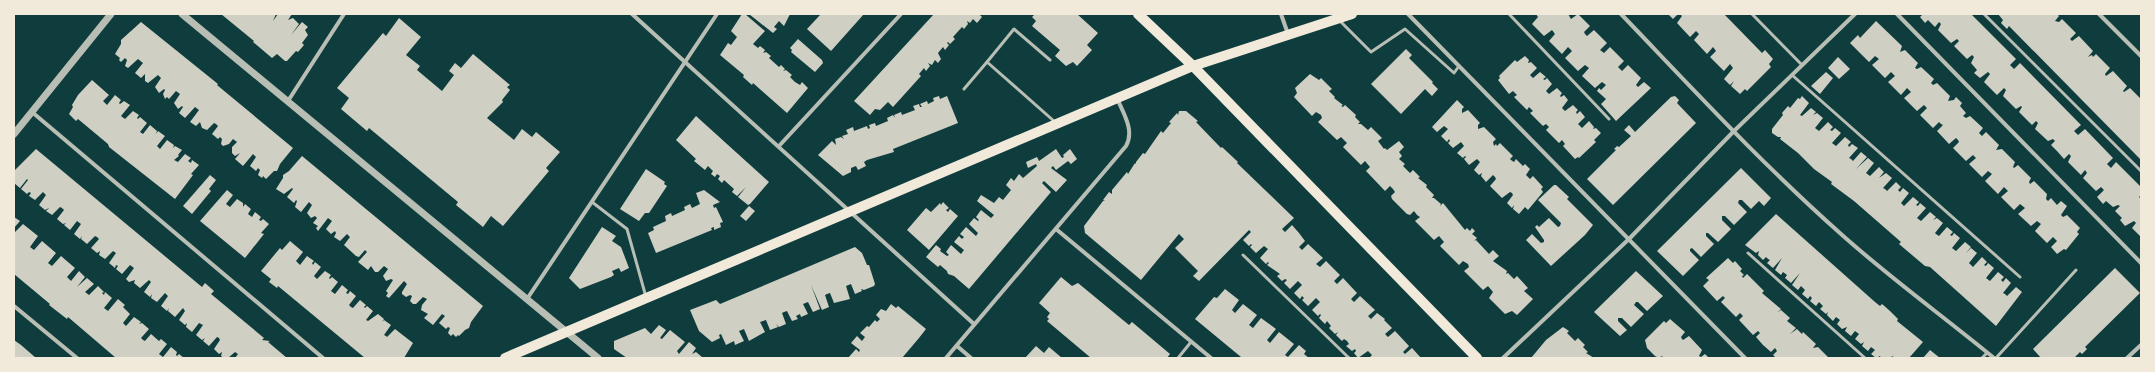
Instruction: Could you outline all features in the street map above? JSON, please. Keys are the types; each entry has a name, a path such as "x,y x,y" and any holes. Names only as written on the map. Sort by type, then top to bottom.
{"main road":[{"path":"1138,14 1193,66 1477,358"},
{"path":"505,358 1193,66 1352,14"}],"street":[{"path":"14,134 111,14"},
{"path":"182,14 598,358"},
{"path":"288,101 344,14"},
{"path":"632,14 974,324"},
{"path":"527,299 717,14"},
{"path":"779,146 901,14"},
{"path":"1281,14 1288,34"},
{"path":"1408,14 1745,358"},
{"path":"1621,14 1734,131 1842,236 1995,358"},
{"path":"1503,358 1629,239 1734,131 1855,14"},
{"path":"1897,14 2141,263"},
{"path":"2099,14 2141,56"},
{"path":"946,358 1126,146 1130,139 1130,130 1116,98"},
{"path":"32,112 323,358"},
{"path":"1056,229 1211,358"},
{"path":"14,306 77,358"},
{"path":"2127,358 2141,345"},
{"path":"956,346 971,358"}],"lane":[{"path":"1509,14 1609,119"},
{"path":"1752,14 1802,65"},
{"path":"1984,14 2141,171"},
{"path":"1337,18 1371,52 1405,29 1454,73 1459,66"},
{"path":"964,89 1014,29 1050,60"},
{"path":"987,62 1056,124"},
{"path":"1792,75 2020,278"},
{"path":"592,202 627,230 646,297"},
{"path":"1748,253 1865,358"},
{"path":"1243,256 1349,358"},
{"path":"1995,358 2076,270"},
{"path":"1178,358 1192,342"},
{"path":"1982,358 1987,352"}],"building":[{"path":"221,14 276,14 273,21 278,14 292,14 288,20 293,18 299,24 291,35 302,22 308,27 305,30 308,35 302,43 304,45 287,61 277,54 272,58"},
{"path":"742,14 745,14 765,31 753,44 758,48 760,46 765,50 763,53 766,52 771,56 769,58 779,67 781,65 785,69 783,71 786,70 792,75 790,77 795,82 800,85 802,82 808,88 787,113 753,83 752,85 743,77 744,75 720,55 728,43 731,45 737,37 731,31"},
{"path":"749,14 790,14 784,26 779,21 774,27 777,29 773,33"},
{"path":"821,14 864,14 831,51 807,29"},
{"path":"934,14 979,14 982,17 977,23 973,19 970,23 967,21 968,24 964,29 962,27 953,37 955,39 950,44 948,42 947,43 949,45 945,50 943,47 938,53 941,59 938,63 935,60 932,65 928,63 930,66 926,71 924,68 919,74 921,76 893,107 888,102 880,110 875,109 870,115 854,101"},
{"path":"1035,14 1077,14 1098,33 1087,45 1092,50 1077,66 1073,62 1066,66 1055,56 1060,50 1032,26 1036,21 1032,17"},
{"path":"1536,14 1568,14 1571,19 1578,14 1590,26 1584,32 1587,36 1594,30 1607,43 1600,50 1604,53 1610,47 1624,61 1618,67 1622,71 1628,65 1641,78 1636,85 1638,87 1644,82 1651,88 1616,121 1601,104 1606,99 1597,91 1599,88 1601,90 1606,85 1602,82 1595,88 1582,76 1589,68 1585,65 1578,71 1565,58 1572,51 1568,47 1562,54 1549,41 1555,34 1552,30 1544,36 1532,24 1538,17"},
{"path":"1668,14 1678,14 1673,19"},
{"path":"1680,14 1724,14 1762,53 1765,50 1773,59 1769,64 1771,67 1747,91 1745,89 1740,94 1731,86 1734,81 1730,85 1724,79 1733,68 1730,64 1724,71 1710,57 1716,51 1713,47 1707,54 1694,40 1699,34 1696,31 1690,37 1677,23 1682,16"},
{"path":"1923,14 1971,14 2016,59 2010,65 2014,69 2020,63 2081,125 2074,131 2078,135 2085,129 2113,158 2107,164 2111,168 2116,162 2141,187 2141,195 2139,197 2141,199 2141,237 2132,228 2136,223 2134,221 2125,226 2120,220 2122,218 2115,211 2120,206 2118,205 2113,207 2106,201 2103,204 2097,197 2104,190 2101,187 2096,191 2083,178 2087,173 2085,170 2081,175 2068,162 2071,156 2069,154 2064,159 2051,145 2055,141 2053,139 2048,141 2035,129 2038,123 2036,121 2032,125 2019,112 2022,107 2021,106 2016,109 2003,96 2006,90 2004,88 1997,95 1984,82 1990,74 1988,72 1980,78 1974,73 1977,70 1971,63 1974,57 1972,55 1967,59 1954,46 1959,41 1957,39 1951,43 1938,30 1941,24 1939,22 1935,27 1928,20 1925,23 1920,17"},
{"path":"1998,14 2057,14 2059,16 2055,21 2059,22 2062,19 2076,33 2070,39 2072,41 2079,36 2093,51 2088,57 2092,55 2093,57 2096,54 2110,68 2105,74 2106,76 2113,71 2127,86 2123,91 2124,92 2130,88 2141,99 2141,160 2009,26 2007,29 2001,23 2003,20"},
{"path":"399,18 421,37 406,55 420,66 417,70 442,91 454,75 449,71 455,63 461,68 473,54 510,85 507,87 510,90 502,100 503,102 487,118 514,140 522,129 532,137 536,132 560,152 546,168 549,171 503,226 491,216 483,227 456,205 458,202 369,128 367,131 341,109 349,98 337,88 383,33 386,36"},
{"path":"1876,21 1902,46 1900,52 1905,50 1918,63 1915,68 1917,69 1921,67 1934,79 1931,83 1933,85 1937,83 1950,96 1948,101 1954,100 1956,97 1962,103 1960,106 1966,113 1963,116 1966,118 1970,116 1983,128 1979,133 1982,136 1986,132 1999,145 1996,150 2002,149 2015,162 2014,168 2018,165 2031,178 2029,182 2030,184 2034,181 2047,194 2046,199 2048,201 2051,198 2057,205 2061,201 2067,206 2061,215 2063,217 2067,215 2080,228 2077,232 2079,234 2066,250 2064,249 2057,254 2051,247 2057,241 2053,237 2047,243 2035,231 2041,224 2037,221 2031,226 2018,214 2025,208 2020,204 2014,210 2001,197 2008,191 2004,187 1998,194 1985,181 1992,174 1988,171 1982,177 1969,164 1976,158 1973,155 1966,161 1953,148 1959,142 1958,140 1956,138 1949,144 1937,131 1943,125 1939,122 1933,128 1920,115 1927,108 1924,105 1917,111 1904,98 1911,92 1907,88 1901,95 1888,82 1895,76 1891,72 1885,78 1872,65 1879,59 1875,56 1869,62 1850,43 1858,35 1860,38"},
{"path":"141,22 218,84 217,85 293,148 280,164 277,171 274,171 266,179 263,176 262,178 258,175 260,170 258,168 256,171 250,166 256,157 253,154 243,166 235,159 240,153 235,156 232,153 232,147 237,142 233,139 229,144 223,146 221,144 222,139 220,137 218,139 212,134 218,126 216,124 214,123 207,130 202,128 200,122 196,126 190,122 199,110 195,107 185,118 179,113 183,107 182,106 178,109 174,103 180,94 176,91 169,99 167,97 165,99 163,94 165,90 164,89 159,93 155,87 161,78 158,75 148,83 145,81 145,74 141,78 135,73 143,63 138,59 128,68 125,66 127,60 125,58 121,62 119,60 120,58 115,54 121,44 121,40"},
{"path":"798,39 822,60 823,63 815,72 791,52 792,50 790,48"},
{"path":"1406,49 1412,55 1409,58 1438,89 1432,96 1425,89 1401,114 1371,84"},
{"path":"1525,56 1529,60 1528,63 1531,62 1537,68 1530,75 1533,78 1540,72 1546,77 1543,79 1545,80 1547,78 1552,84 1546,91 1549,94 1557,88 1562,93 1560,96 1561,97 1564,95 1568,100 1562,108 1565,111 1573,105 1578,110 1576,112 1577,114 1580,111 1585,117 1578,124 1582,128 1589,121 1594,127 1593,129 1596,128 1601,133 1594,140 1596,142 1579,158 1578,157 1575,159 1563,146 1565,144 1562,140 1559,143 1546,130 1549,127 1546,124 1543,126 1530,113 1533,111 1529,107 1527,110 1514,97 1517,95 1513,91 1509,94 1498,80 1500,78 1499,76 1515,60 1517,62"},
{"path":"1838,57 1850,69 1839,79 1828,68"},
{"path":"1826,72 1833,78 1820,94 1811,86"},
{"path":"1310,74 1319,80 1321,78 1332,89 1329,91 1335,97 1334,98 1343,105 1341,106 1343,107 1345,105 1356,115 1355,117 1360,122 1358,124 1361,124 1368,130 1371,127 1382,138 1378,141 1384,149 1385,148 1387,150 1399,141 1404,147 1399,152 1402,156 1399,159 1405,164 1403,166 1410,173 1413,170 1420,177 1418,178 1427,185 1426,187 1434,195 1432,198 1441,204 1440,206 1443,203 1465,230 1467,228 1470,231 1472,228 1475,231 1472,234 1477,238 1474,241 1476,240 1489,254 1493,250 1499,256 1493,261 1507,271 1506,274 1508,273 1514,279 1517,276 1528,288 1524,291 1533,299 1517,315 1512,311 1505,314 1489,298 1493,292 1488,286 1483,290 1464,271 1469,267 1468,264 1463,261 1459,265 1440,246 1444,242 1439,236 1434,240 1415,221 1420,217 1414,211 1410,215 1407,214 1392,199 1391,196 1395,192 1393,189 1390,186 1385,191 1366,171 1370,167 1365,161 1361,165 1343,147 1347,143 1341,137 1337,140 1318,122 1322,118 1321,115 1316,112 1312,116 1294,97 1297,93 1295,88"},
{"path":"92,80 109,95 103,101 107,105 115,95 121,100 119,103 120,104 124,101 130,105 121,116 125,119 133,111 139,115 137,118 138,119 140,117 147,123 140,132 143,134 150,125 157,131 156,134 158,131 165,136 157,146 160,149 167,140 174,145 173,148 175,146 182,150 178,155 179,156 174,160 178,162 185,154 191,158 188,161 191,163 192,160 199,165 191,174 193,175 175,199 109,147 108,144 78,119 76,121 69,114 78,95"},
{"path":"939,96 940,99 947,96 958,123 893,149 894,152 867,160 864,162 866,166 858,170 856,166 851,168 851,172 843,176 818,155 832,141 836,145 835,139 841,137 844,139 842,136 848,134 846,130 853,127 854,131 867,126 868,129 870,128 869,125 875,123 876,126 888,121 887,118 893,115 895,118 894,115 901,112 902,115 915,110 913,106 919,104 920,107 922,107 920,104 927,101 928,104 934,101 933,98"},
{"path":"1675,96 1679,100 1677,103 1696,123 1613,205 1587,179 1616,150 1614,149 1617,146 1619,147 1631,136 1624,130 1629,125 1635,132 1671,97"},
{"path":"1802,96 1809,103 1800,115 1802,116 1811,108 1816,112 1813,115 1817,113 1823,118 1815,128 1819,131 1828,122 1833,127 1830,130 1832,131 1835,128 1841,133 1832,143 1836,146 1845,137 1851,142 1848,145 1849,147 1852,144 1858,148 1849,158 1853,161 1861,152 1867,157 1856,169 1868,158 1874,163 1866,173 1870,176 1879,167 1884,172 1879,178 1886,173 1892,178 1883,188 1887,191 1896,182 1901,187 1898,190 1900,192 1903,188 1909,193 1901,203 1904,206 1913,197 1919,202 1916,205 1918,206 1920,203 1926,208 1917,218 1921,221 1930,212 1936,217 1933,220 1937,218 1943,223 1935,233 1936,234 1939,236 1947,227 1953,232 1950,235 1952,236 1954,233 1960,238 1952,248 1956,251 1965,242 1971,247 1966,253 1971,248 1977,253 1969,263 1973,267 1982,257 1987,262 1984,265 1986,266 1988,263 1994,268 1986,278 1990,281 1998,272 2004,277 2001,280 2003,282 2006,278 2011,283 2003,293 2007,296 2016,287 2022,292 1996,326 1930,267 1925,266 1899,244 1901,242 1854,201 1831,184 1832,182 1814,169 1798,153 1780,139 1781,137 1778,137 1772,133 1772,129 1783,115 1782,113 1788,106 1790,108 1798,98 1800,99"},
{"path":"1457,100 1464,107 1462,109 1462,113 1468,110 1480,123 1478,125 1478,129 1484,127 1496,139 1493,142 1494,146 1496,144 1497,146 1500,143 1513,156 1510,159 1514,162 1516,159 1523,166 1525,164 1530,169 1526,175 1530,179 1533,176 1543,187 1541,189 1543,192 1528,210 1525,207 1519,214 1513,209 1514,205 1512,208 1507,203 1513,195 1512,193 1510,192 1502,198 1490,186 1496,179 1493,175 1486,182 1481,176 1482,173 1479,175 1474,170 1480,162 1477,159 1469,165 1464,159 1466,157 1465,156 1463,158 1457,153 1464,146 1461,142 1453,148 1448,143 1450,141 1449,139 1447,142 1441,136 1448,129 1444,126 1437,132 1432,127"},
{"path":"1179,111 1186,111 1198,121 1196,122 1221,148 1222,147 1238,162 1237,163 1294,218 1282,229 1285,232 1292,225 1305,241 1299,247 1302,250 1308,244 1323,258 1316,264 1320,267 1326,261 1340,275 1334,281 1337,284 1343,278 1357,293 1351,299 1354,302 1360,296 1375,310 1368,316 1371,319 1377,313 1385,319 1384,320 1392,328 1385,334 1388,337 1395,331 1409,346 1403,352 1405,354 1412,348 1421,358 1369,358 1372,355 1368,351 1358,358 1354,353 1356,351 1355,349 1352,351 1346,346 1349,344 1347,341 1344,339 1342,341 1336,335 1338,332 1335,334 1329,328 1331,326 1327,321 1325,324 1319,318 1321,315 1320,314 1318,316 1312,310 1320,302 1316,298 1308,306 1302,300 1304,298 1302,296 1300,299 1294,293 1302,285 1298,281 1290,289 1284,283 1287,280 1285,279 1282,281 1277,276 1280,274 1267,265 1269,263 1268,262 1266,264 1260,258 1268,249 1264,246 1256,253 1250,247 1252,245 1251,244 1249,246 1243,240 1251,232 1249,230 1199,281 1193,276 1198,271 1175,248 1184,239 1179,234 1141,280 1085,233 1084,226 1103,201 1105,201 1103,200 1109,192 1112,194 1112,190 1127,172 1128,174 1143,153 1145,154 1161,131 1163,133 1171,123 1169,122 1177,113 1178,115"},
{"path":"696,116 769,182 750,204 748,205 738,197 746,187 737,196 732,192 734,189 724,180 722,183 718,179 720,176 717,174 715,177 711,174 713,171 708,166 705,170 694,161 696,159 676,140"},
{"path":"36,149 202,287 205,283 214,291 211,294 264,338 262,340 270,341 268,342 287,358 235,358 238,354 235,352 228,358 224,358 221,356 222,352 219,354 214,349 220,340 219,338 217,337 209,346 203,341 205,338 202,340 196,335 203,325 199,323 192,332 186,327 187,323 185,325 179,320 185,311 183,308 175,317 168,311 169,308 167,311 161,306 168,296 165,293 157,302 151,298 152,294 150,297 144,292 151,282 149,280 140,288 134,283 135,280 129,282 126,279 134,268 130,265 122,274 116,269 118,266 116,265 115,268 109,263 116,253 113,251 105,259 99,255 100,251 97,253 91,248 99,239 97,237 95,236 87,244 81,239 82,236 80,239 74,234 81,224 77,221 70,230 64,225 66,223 63,224 57,219 64,210 62,208 60,207 52,215 46,211 49,208 45,210 39,205 46,195 43,192 35,200 29,196 31,193 29,192 27,194 21,189 28,180 27,179 20,188 14,183 15,170"},
{"path":"1056,149 1062,158 1064,157 1063,155 1070,149 1077,159 1071,164 1068,161 1056,170 1053,166 1051,168 1067,180 1056,192 1044,181 1042,183 1051,192 969,289 954,276 948,274 947,271 940,265 938,267 926,257 936,245 941,249 940,251 947,256 949,255 946,252 951,245 961,254 964,250 954,242 959,236 962,239 964,237 960,234 966,227 976,236 978,233 969,224 974,218 978,221 979,220 976,217 981,210 991,218 994,215 977,201 981,195 994,203 999,197 1003,200 1011,190 1006,185 1011,178 1014,181 1019,174 1023,178 1037,166 1036,164 1028,168 1026,162 1037,157 1039,161"},
{"path":"302,156 483,306 471,322 469,328 459,336 458,335 456,337 453,334 451,336 448,333 450,328 448,327 446,329 439,323 445,316 442,314 433,325 424,318 428,314 421,310 422,305 427,299 423,297 416,304 413,304 410,301 412,296 410,295 406,297 402,294 407,284 404,281 389,298 386,296 388,293 386,291 393,280 391,279 386,281 383,276 388,269 384,266 378,272 375,272 371,266 368,270 358,262 367,252 365,250 359,257 356,256 344,245 350,237 347,234 340,241 334,237 336,233 335,231 331,234 326,229 332,221 328,218 318,231 316,228 318,226 313,223 317,218 315,216 311,218 307,213 312,205 309,202 301,212 295,207 297,201 296,200 294,203 287,197 293,189 292,188 284,194 276,189 283,178 283,175 289,171"},
{"path":"1741,168 1771,198 1764,206 1759,201 1751,209 1742,200 1739,200 1738,203 1747,212 1734,225 1725,216 1722,216 1722,220 1731,229 1718,242 1706,233 1706,236 1714,244 1701,257 1692,248 1690,249 1690,251 1699,260 1683,276 1657,251"},
{"path":"646,169 665,182 664,184 667,186 649,213 645,213 639,221 620,209"},
{"path":"210,175 216,180 209,189 211,191 192,214 183,206"},
{"path":"1554,185 1556,185 1569,197 1567,199 1593,225 1585,235 1551,266 1526,240 1532,234 1541,243 1544,242 1535,227 1537,225 1539,227 1549,218 1558,227 1560,226 1561,223 1538,200"},
{"path":"227,190 233,195 226,204 230,207 237,199 243,203 243,207 245,204 251,209 248,214 252,217 255,212 261,217 259,220 261,221 263,219 269,224 261,233 264,234 245,258 200,221"},
{"path":"704,190 720,202 713,205 714,208 716,207 723,222 720,223 721,227 714,230 714,227 711,228 712,230 656,253 648,233 654,230 653,227 666,221 665,216 671,213 672,216 685,210 684,207 690,204 692,208 700,204 696,193"},
{"path":"943,202 949,208 946,210 948,212 950,209 958,216 929,250 907,230 926,208 931,212"},
{"path":"749,206 755,211 746,221 740,216"},
{"path":"1776,214 1875,302 1880,306 1882,304 1898,319 1897,321 1923,342 1909,358 1895,358 1892,356 1891,358 1881,358 1880,356 1876,358 1871,354 1875,350 1871,347 1868,351 1862,346 1864,342 1861,344 1855,339 1859,334 1855,331 1851,336 1845,331 1847,327 1842,329 1837,324 1840,320 1836,317 1833,321 1827,315 1828,312 1826,314 1820,309 1823,306 1819,302 1816,306 1810,301 1812,298 1810,296 1808,299 1802,294 1805,290 1801,286 1798,290 1792,285 1800,273 1791,283 1785,278 1787,275 1783,272 1781,275 1775,270 1782,258 1773,268 1767,263 1770,260 1766,257 1763,260 1758,255 1759,251 1756,253 1745,245"},
{"path":"14,217 20,221 14,228"},
{"path":"23,224 38,236 30,247 34,250 42,241 56,253 48,263 52,266 61,256 75,268 67,277 71,281 79,271 85,277 77,287 87,278 94,284 85,292 89,295 98,286 104,292 102,293 104,295 105,292 112,298 104,308 108,311 118,299 125,305 123,307 130,314 123,323 126,326 134,317 141,322 139,324 142,323 149,329 141,338 143,340 145,341 151,334 159,341 161,339 167,344 159,354 163,357 171,347 177,352 177,356 179,354 184,358 116,358 68,317 67,319 49,305 50,304 14,274 14,233"},
{"path":"602,227 616,236 612,241 621,247 629,268 621,272 619,268 612,271 614,275 611,277 580,289 569,278"},
{"path":"290,241 303,252 296,261 300,265 307,256 314,261 312,263 313,265 315,262 321,267 314,276 317,279 325,271 331,275 329,278 330,279 332,277 338,282 331,291 335,294 342,285 348,290 346,293 348,294 350,291 356,296 349,305 351,307 353,308 360,300 366,305 364,307 365,308 367,306 373,311 366,320 368,321 378,314 384,319 382,322 384,320 391,325 384,335 387,337 395,329 413,343 404,358 365,358 278,286 277,288 269,282 271,279 261,271 280,248 282,250"},
{"path":"855,247 862,253 867,265 869,265 875,284 874,286 864,290 861,289 862,291 855,294 851,284 846,286 850,299 834,303 830,293 827,294 825,295 829,307 822,310 811,285 820,309 813,312 808,302 803,304 808,314 801,317 800,314 796,316 798,319 792,321 787,311 784,312 782,313 786,324 779,327 776,324 778,327 770,330 766,320 760,322 765,332 749,341 744,329 739,331 744,341 735,345 734,341 726,345 721,334 719,335 720,338 712,342 699,331 690,310 716,300 720,304"},
{"path":"1728,258 1733,263 1735,261 1742,269 1740,271 1744,275 1742,276 1743,278 1747,274 1764,291 1762,293 1781,309 1778,312 1781,310 1790,318 1787,321 1796,328 1790,334 1797,329 1802,334 1803,332 1816,344 1813,348 1818,347 1829,358 1776,358 1773,355 1777,351 1775,348 1771,352 1763,345 1756,337 1760,333 1758,331 1753,335 1739,320 1743,316 1740,313 1736,317 1721,302 1725,298 1723,296 1717,301 1703,286 1709,280 1706,278"},
{"path":"2115,268 2140,293 2085,347 2087,349 2082,354 2080,352 2074,358 2041,358 2033,349"},
{"path":"1636,271 1663,296 1647,311 1638,302 1636,302 1634,305 1644,314 1631,327 1622,318 1618,318 1618,321 1627,330 1620,336 1594,312"},
{"path":"1061,277 1072,286 1078,283 1129,325 1132,322 1170,354 1167,358 1091,358 1047,321 1049,319 1047,317 1050,313 1039,303"},
{"path":"1225,289 1239,300 1232,310 1235,313 1243,304 1257,315 1249,325 1253,328 1261,318 1276,329 1267,340 1270,343 1279,332 1294,344 1285,355 1288,357 1299,345 1306,351 1304,354 1309,358 1240,358 1241,357 1195,319 1214,297 1217,298"},
{"path":"891,304 896,308 898,306 926,329 919,338 902,358 848,358 856,349 859,352 860,350 851,343 857,336 862,341 865,337 860,333 867,326 869,327 875,320 877,322 880,319 876,315 881,309 886,311"},
{"path":"1670,319 1685,332 1681,337 1683,340 1689,336 1702,350 1699,356 1701,357 1705,354 1709,358 1663,358 1662,356 1659,358 1647,348 1645,340 1664,321 1666,323"},
{"path":"659,325 666,330 660,338 662,339 670,330 685,342 677,351 679,354 689,342 696,348 692,354 696,352 702,357 627,358 614,349 614,341 645,328 651,334"},
{"path":"1563,327 1569,331 1567,333 1575,341 1578,338 1585,345 1583,347 1588,352 1586,353 1594,358 1531,358 1546,340"},
{"path":"14,340 21,345 36,358 14,358"},
{"path":"1036,346 1044,353 1049,347 1062,358 1025,358"},
{"path":"1930,350 1940,358 1923,358"}]}
